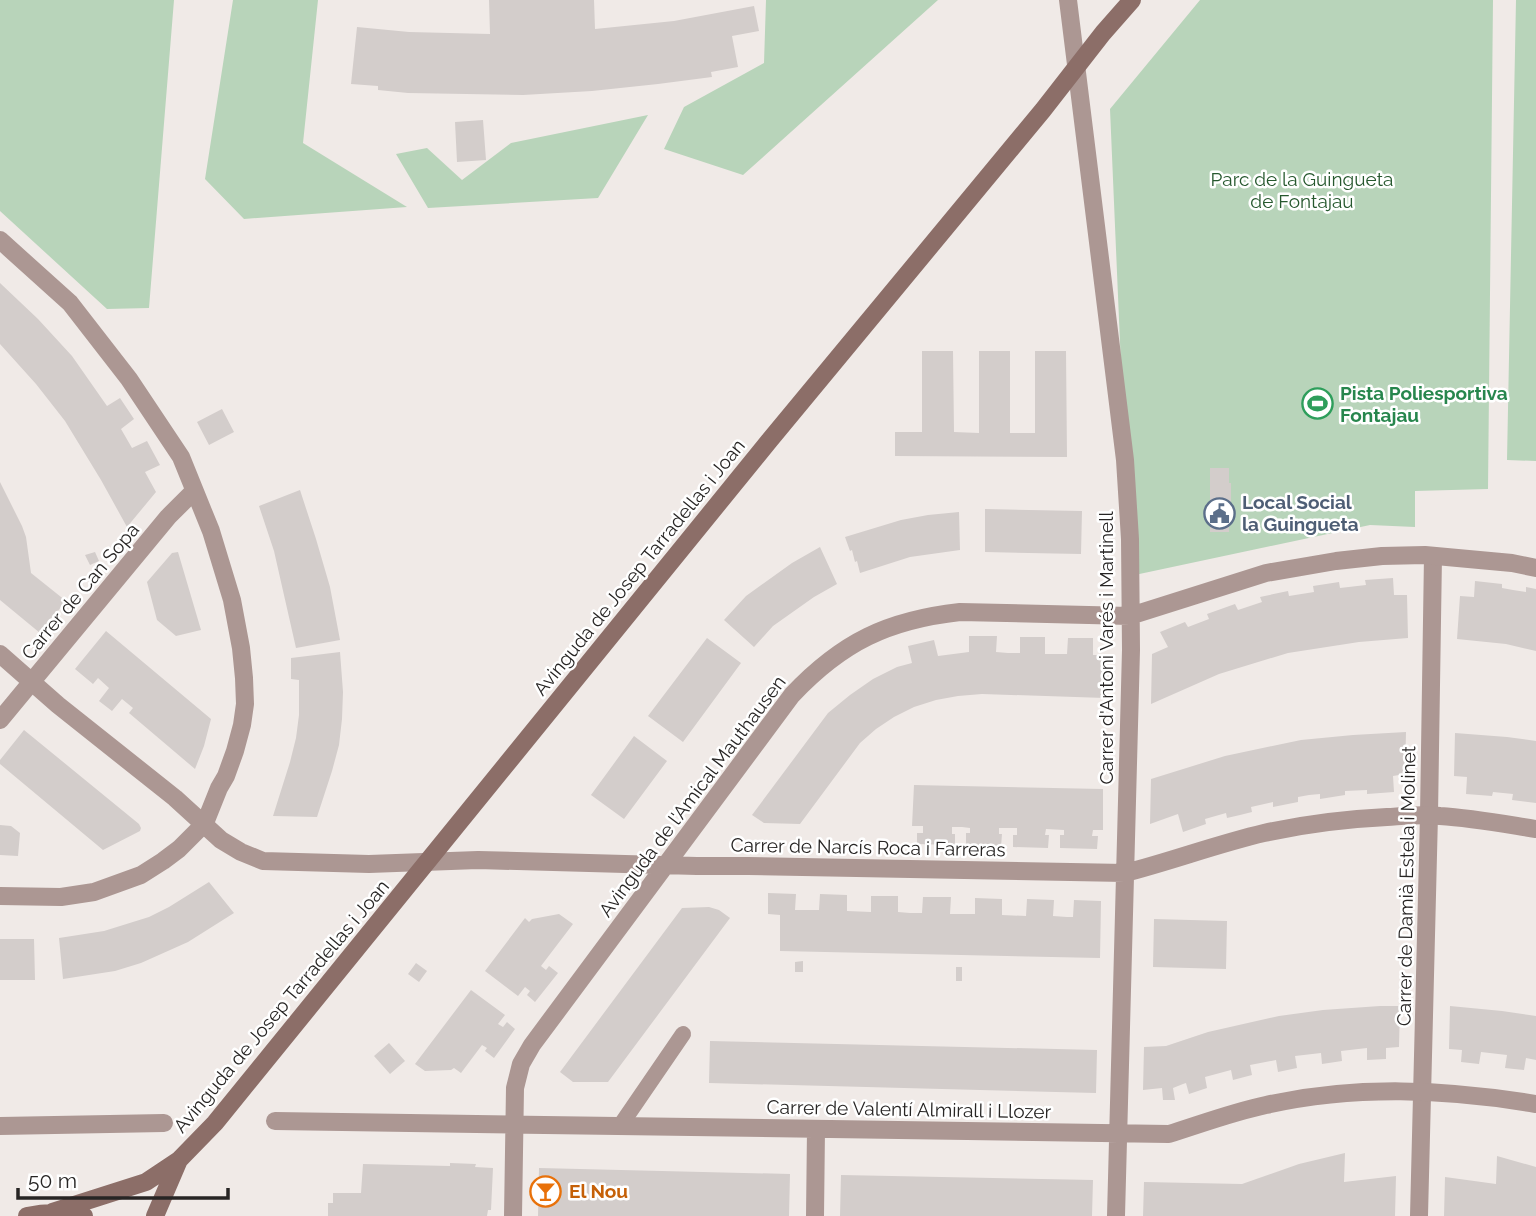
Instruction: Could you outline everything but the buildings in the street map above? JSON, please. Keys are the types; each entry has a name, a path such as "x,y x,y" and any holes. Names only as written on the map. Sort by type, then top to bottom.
{"main road":[{"name":"Avinguda de Josep Tarradellas i Joan","path":"52,1212 146,1182 179,1160 232,1102 795,409 1132,0"},
{"name":"Avinguda de Josep Tarradellas i Joan","path":"155,1216 179,1160"},
{"path":"27,1216 52,1212 84,1216"}],"street":[{"name":"Carrer d'Antoni Varés i Martinell","path":"1068,0 1125,460 1130,576 1132,650 1116,1216"},
{"path":"0,896 61,897 94,892 141,875 179,849 205,823 235,751 245,704 241,648 232,600 211,531 181,457 129,379 70,303 1,244"},
{"name":"Carrer de Can Sopa","path":"0,720 168,517 194,491"},
{"name":"Avinguda de l'Amical Mauthausen","path":"513,1216 517,1077 532,1045 792,695 811,675 853,643 876,632 933,615 960,612 1130,616 1266,573 1336,561 1382,556 1433,556 1512,563 1536,568"},
{"name":"Carrer de Damià Estela i Molinet","path":"1419,1216 1433,556"},
{"path":"1097,615 1116,602 1130,576"},
{"name":"Carrer de Narcís Roca i Farreras","path":"0,654 205,823 221,840 263,861 369,864 478,860 1125,873 1227,843 1302,826 1371,818 1429,816 1536,828"},
{"name":"Carrer de Valentí Almirall i Llozer","path":"275,1121 1169,1134 1267,1105 1347,1093 1423,1091 1536,1104"},
{"path":"0,1126 164,1124"},
{"path":"815,1216 816,1129"}],"lane":[{"path":"621,1126 683,1034"}],"green space":[{"path":"0,0 174,0 149,308 107,309 0,211"},
{"path":"233,0 318,0 303,143 407,207 244,219 205,179"},
{"path":"766,0 938,0 743,175 664,149 684,107 764,63"},
{"name":"Parc de la Guingueta de Fontajau","path":"1200,0 1493,0 1488,489 1415,491 1415,527 1370,525 1130,576 1110,109"},
{"path":"1516,0 1536,0 1536,461 1507,460"},
{"path":"648,115 598,198 428,208 396,154 427,148 462,180 511,143"}],"place":[{"name":"Pista Poliesportiva Fontajau","path":"1317,404"},
{"name":"Local Social la Guingueta","path":"1219,513"},
{"name":"El Nou","path":"546,1191"}]}
